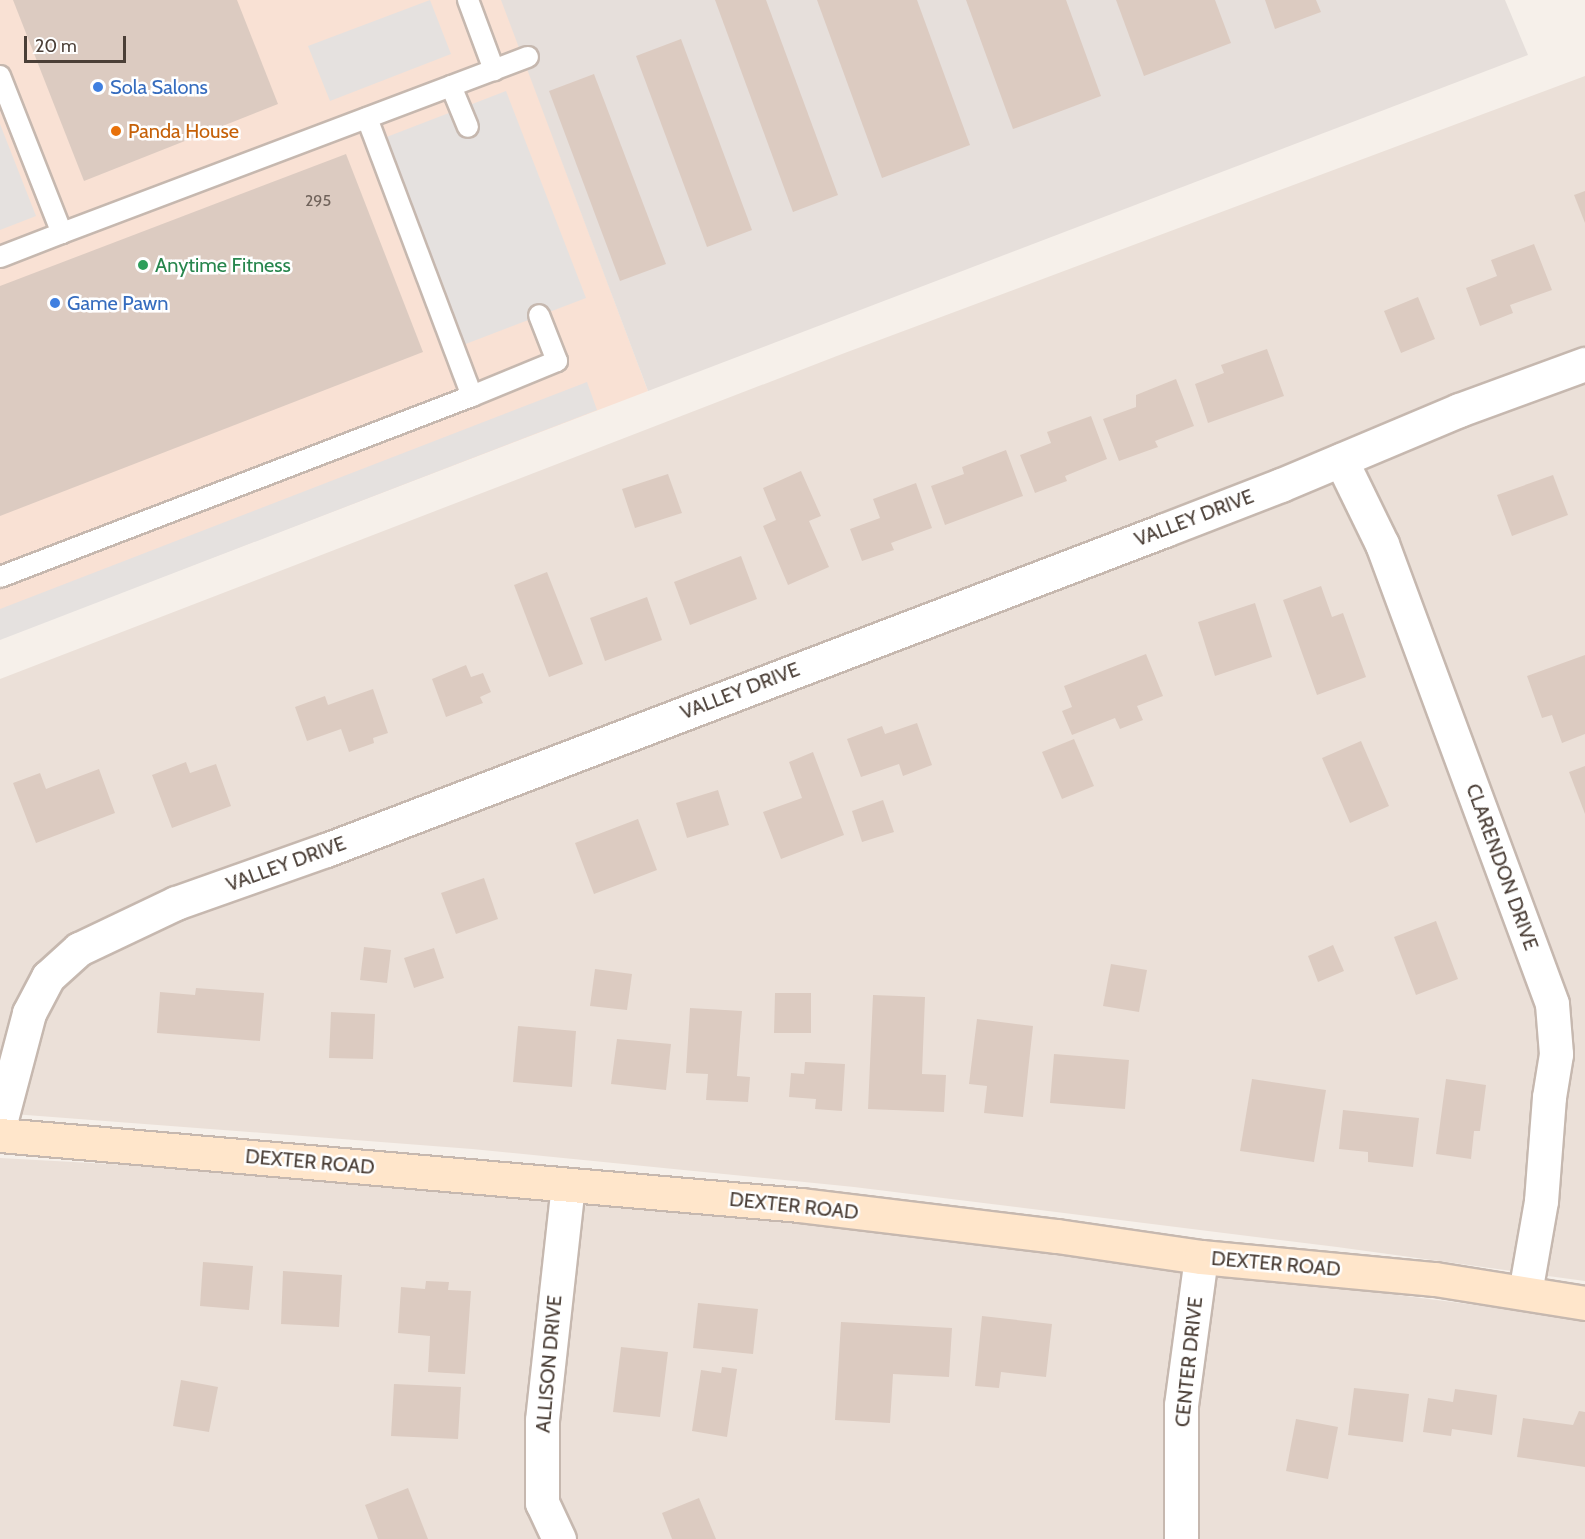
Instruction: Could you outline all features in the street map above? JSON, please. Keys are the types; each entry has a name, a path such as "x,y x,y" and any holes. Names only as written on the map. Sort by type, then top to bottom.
{"main road":[{"name":"DEXTER ROAD","path":"0,1135 800,1205 1057,1236 1201,1257 1435,1280 1585,1303"}],"street":[{"name":"VALLEY DRIVE","path":"0,1123 29,1013 48,977 79,949 176,903 326,850 1341,460 1459,410 1585,364"},
{"name":"CLARENDON DRIVE","path":"1341,460 1382,544 1552,1004 1556,1054 1549,1097 1540,1201 1525,1293"},
{"name":"ALLISON DRIVE","path":"559,1539 542,1503 542,1420 568,1186"},
{"name":"CENTER DRIVE","path":"1181,1539 1181,1405 1201,1257"}],"lane":[{"path":"468,0 494,70"},
{"path":"0,257 528,57"},
{"path":"0,76 62,233"},
{"path":"451,86 468,127"},
{"path":"367,118 472,396"},
{"path":"0,577 472,396 557,361 539,315"}],"shaded area":[{"path":"0,0 502,0 648,391 0,639"},
{"path":"430,0 451,54 330,101 308,46"},
{"path":"501,0 1505,0 1528,55 648,391"},
{"path":"1585,76 1585,1281 1337,1247 854,1187 472,1149 0,1113 0,679 842,354"},
{"path":"506,91 586,298 463,345 384,138"},
{"path":"0,124 36,216 0,230"},
{"path":"587,382 597,410 0,640 0,609"},
{"path":"0,1158 367,1178 861,1226 1585,1319 1585,1539 0,1539"}],"building":[{"path":"13,0 237,0 278,104 84,181"},
{"path":"715,0 766,0 838,195 793,212"},
{"path":"817,0 917,0 970,145 882,178"},
{"path":"966,0 1066,0 1101,96 1013,129"},
{"path":"1116,0 1215,0 1231,43 1144,76"},
{"path":"1265,0 1316,0 1321,12 1275,29"},
{"path":"681,39 752,230 707,247 636,56"},
{"path":"594,74 666,264 620,281 549,91"},
{"path":"346,154 423,352 0,516 0,286"},
{"path":"1585,191 1585,223 1574,195"},
{"path":"1534,244 1552,290 1510,305 1513,313 1480,326 1466,288 1497,276 1491,260"},
{"path":"1418,297 1435,339 1401,353 1384,311"},
{"path":"1267,349 1284,396 1208,423 1195,384 1224,373 1221,365"},
{"path":"1176,379 1194,426 1155,441 1158,447 1119,461 1103,419 1136,407 1136,395"},
{"path":"1091,416 1107,459 1065,476 1067,481 1035,493 1020,455 1051,443 1047,432"},
{"path":"1006,450 1023,496 945,525 931,486 964,474 962,467"},
{"path":"801,471 821,516 809,521 829,567 788,585 763,526 776,520 763,488"},
{"path":"668,474 682,513 635,528 622,489"},
{"path":"1553,475 1568,515 1512,536 1497,495"},
{"path":"916,483 932,528 891,543 894,550 862,561 850,529 880,518 873,499"},
{"path":"741,556 757,599 690,625 674,582"},
{"path":"547,572 583,664 549,677 514,585"},
{"path":"1321,586 1332,617 1343,613 1366,677 1317,695 1283,600"},
{"path":"647,597 662,640 605,661 590,618"},
{"path":"1255,603 1272,657 1215,676 1198,622"},
{"path":"1146,654 1163,696 1137,706 1143,720 1120,729 1115,718 1072,735 1062,711 1072,707 1064,686"},
{"path":"1585,655 1585,734 1562,743 1552,715 1542,718 1527,676"},
{"path":"466,665 471,677 483,673 491,692 480,697 483,703 446,717 432,679"},
{"path":"373,689 388,733 373,738 374,743 349,752 341,729 307,741 295,707 325,696 328,705"},
{"path":"917,723 932,765 903,776 899,764 861,777 847,739 882,726 885,734"},
{"path":"1074,739 1094,786 1062,799 1042,752"},
{"path":"1361,741 1389,806 1350,823 1322,758"},
{"path":"813,752 844,835 781,859 763,812 802,798 789,762"},
{"path":"186,762 190,773 216,764 231,806 172,828 152,775"},
{"path":"1585,766 1585,814 1569,772"},
{"path":"99,769 115,813 36,843 13,783 40,773 46,789"},
{"path":"718,790 729,825 687,838 676,803"},
{"path":"883,800 894,832 862,842 852,811"},
{"path":"638,819 657,870 594,894 575,843"},
{"path":"484,878 498,919 456,934 441,893"},
{"path":"1436,921 1458,979 1416,995 1394,937"},
{"path":"1333,945 1344,971 1318,982 1308,956"},
{"path":"364,947 391,950 387,983 360,980"},
{"path":"434,948 444,978 414,988 404,958"},
{"path":"1111,964 1147,970 1139,1012 1103,1006"},
{"path":"595,969 632,974 627,1010 590,1006"},
{"path":"196,988 264,993 260,1041 157,1033 160,992 195,995"},
{"path":"775,993 811,993 811,1033 774,1033"},
{"path":"873,995 925,997 922,1074 946,1075 944,1112 868,1109"},
{"path":"690,1008 742,1011 737,1076 750,1077 748,1102 706,1100 708,1074 686,1073"},
{"path":"331,1012 375,1014 373,1059 329,1058"},
{"path":"977,1019 1033,1026 1023,1117 984,1113 987,1086 969,1084"},
{"path":"518,1026 576,1031 572,1087 513,1082"},
{"path":"617,1039 671,1044 666,1090 611,1084"},
{"path":"1054,1054 1129,1060 1125,1109 1050,1103"},
{"path":"805,1062 845,1064 842,1111 815,1109 816,1099 789,1097 791,1073 804,1074"},
{"path":"1252,1079 1326,1090 1314,1162 1240,1151"},
{"path":"1446,1079 1486,1085 1480,1131 1474,1131 1471,1159 1436,1154"},
{"path":"1343,1110 1419,1118 1413,1167 1368,1162 1368,1152 1339,1149"},
{"path":"203,1262 253,1266 249,1310 200,1306"},
{"path":"283,1271 342,1275 339,1327 281,1324"},
{"path":"426,1281 449,1282 448,1290 471,1291 465,1374 428,1372 430,1336 398,1333 401,1287 425,1289"},
{"path":"698,1303 758,1309 753,1354 693,1348"},
{"path":"982,1316 1052,1324 1046,1377 1001,1372 999,1388 975,1386"},
{"path":"841,1322 952,1328 949,1377 893,1374 890,1423 835,1420"},
{"path":"621,1347 668,1352 660,1417 613,1412"},
{"path":"722,1367 737,1369 727,1437 692,1431 701,1370 721,1373"},
{"path":"181,1380 218,1387 209,1432 173,1426"},
{"path":"394,1384 461,1387 458,1439 391,1436"},
{"path":"1354,1388 1409,1394 1403,1442 1348,1435"},
{"path":"1455,1389 1497,1395 1492,1435 1452,1429 1451,1436 1423,1432 1428,1398 1453,1402"},
{"path":"1579,1411 1585,1412 1585,1467 1517,1457 1523,1418 1573,1425"},
{"path":"1296,1419 1338,1427 1328,1479 1286,1471"},
{"path":"408,1488 428,1539 378,1539 365,1505"},
{"path":"699,1498 716,1539 672,1539 662,1513"}],"place":[{"name":"Sola Salons","path":"98,87"},
{"name":"Panda House","path":"116,131"},
{"name":"Anytime Fitness","path":"143,265"},
{"name":"Game Pawn","path":"55,303"}]}
